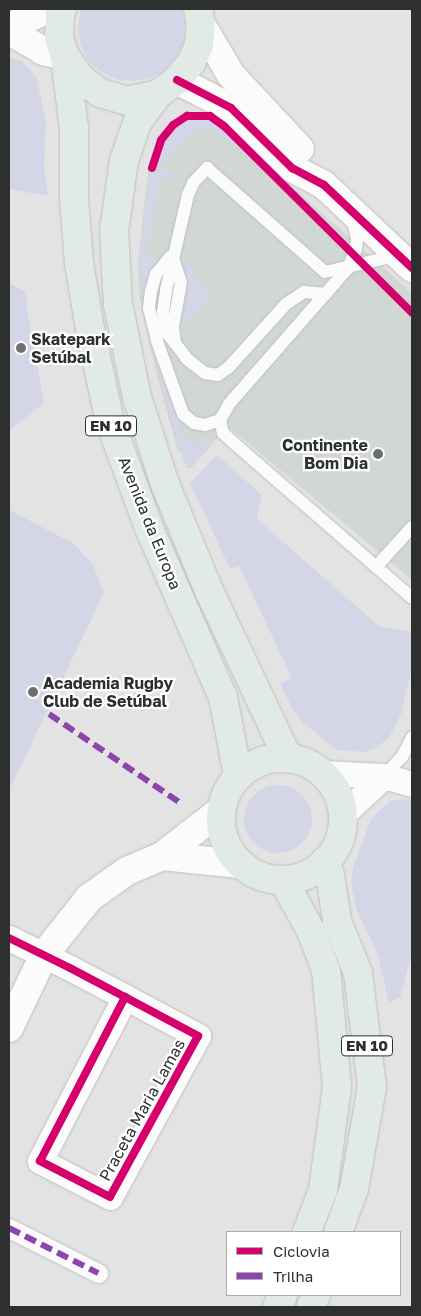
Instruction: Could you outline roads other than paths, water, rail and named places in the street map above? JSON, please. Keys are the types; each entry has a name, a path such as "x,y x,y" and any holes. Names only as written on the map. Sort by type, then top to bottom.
{"main road":[{"name":"EN 10","path":"62,9 60,13 59,38 65,56 82,79 100,93 128,101 168,87 191,62 199,45 200,16"},
{"name":"Avenida da Europa","path":"65,56 74,128 74,198 79,263 90,329 110,422 149,528 224,697 238,776"},
{"name":"Avenida da Europa","path":"168,87 137,123 124,160 114,231 118,304 137,397 165,484 210,592 288,758"},
{"path":"288,758 306,763 323,774 332,785 339,799 343,814 342,831 326,861 313,871 299,877 283,880 253,873 240,864 228,849 224,836 221,810 227,792 238,776 252,765 270,759 288,758"},
{"name":"EN 10","path":"326,861 330,874 337,921 358,973 372,1087 354,1190 338,1231"},
{"name":"EN 10","path":"283,880 311,931 326,970 337,1088 323,1190 307,1231"}],"street":[{"path":"9,27 48,9"},
{"path":"200,16 231,75 305,155 324,185"},
{"path":"9,31 42,51 65,56"},
{"path":"168,87 231,108 292,168 324,185 409,264"},
{"path":"323,774 384,776 412,784"},
{"path":"343,814 384,776"},
{"path":"9,1028 44,955 79,909 100,889 127,871 162,856 221,810"},
{"path":"162,856 240,864"},
{"name":"Praceta Maria Lamas","path":"9,938 44,955 125,997 198,1036 110,1198 40,1160 125,997"},
{"path":"9,1228 98,1273"}],"lane":[{"path":"350,208 356,238 356,249 348,268 230,404 220,420 205,425 194,423 183,414 157,341 149,308 156,274 172,255 188,195 193,183 207,168 325,272 348,268 386,258 409,264"},
{"path":"172,255 181,282 173,327 175,342 187,359 205,373 218,375 229,367 286,304 304,292 326,294"},
{"path":"220,420 223,433 412,598"},
{"path":"376,567 412,527"},
{"path":"384,776 402,757 412,737"}],"place":[{"name":"Skatepark Setúbal","path":"21,348"},
{"name":"Continente Bom Dia","path":"378,454"},
{"name":"Academia Rugby Club de Setúbal","path":"33,692"}]}
